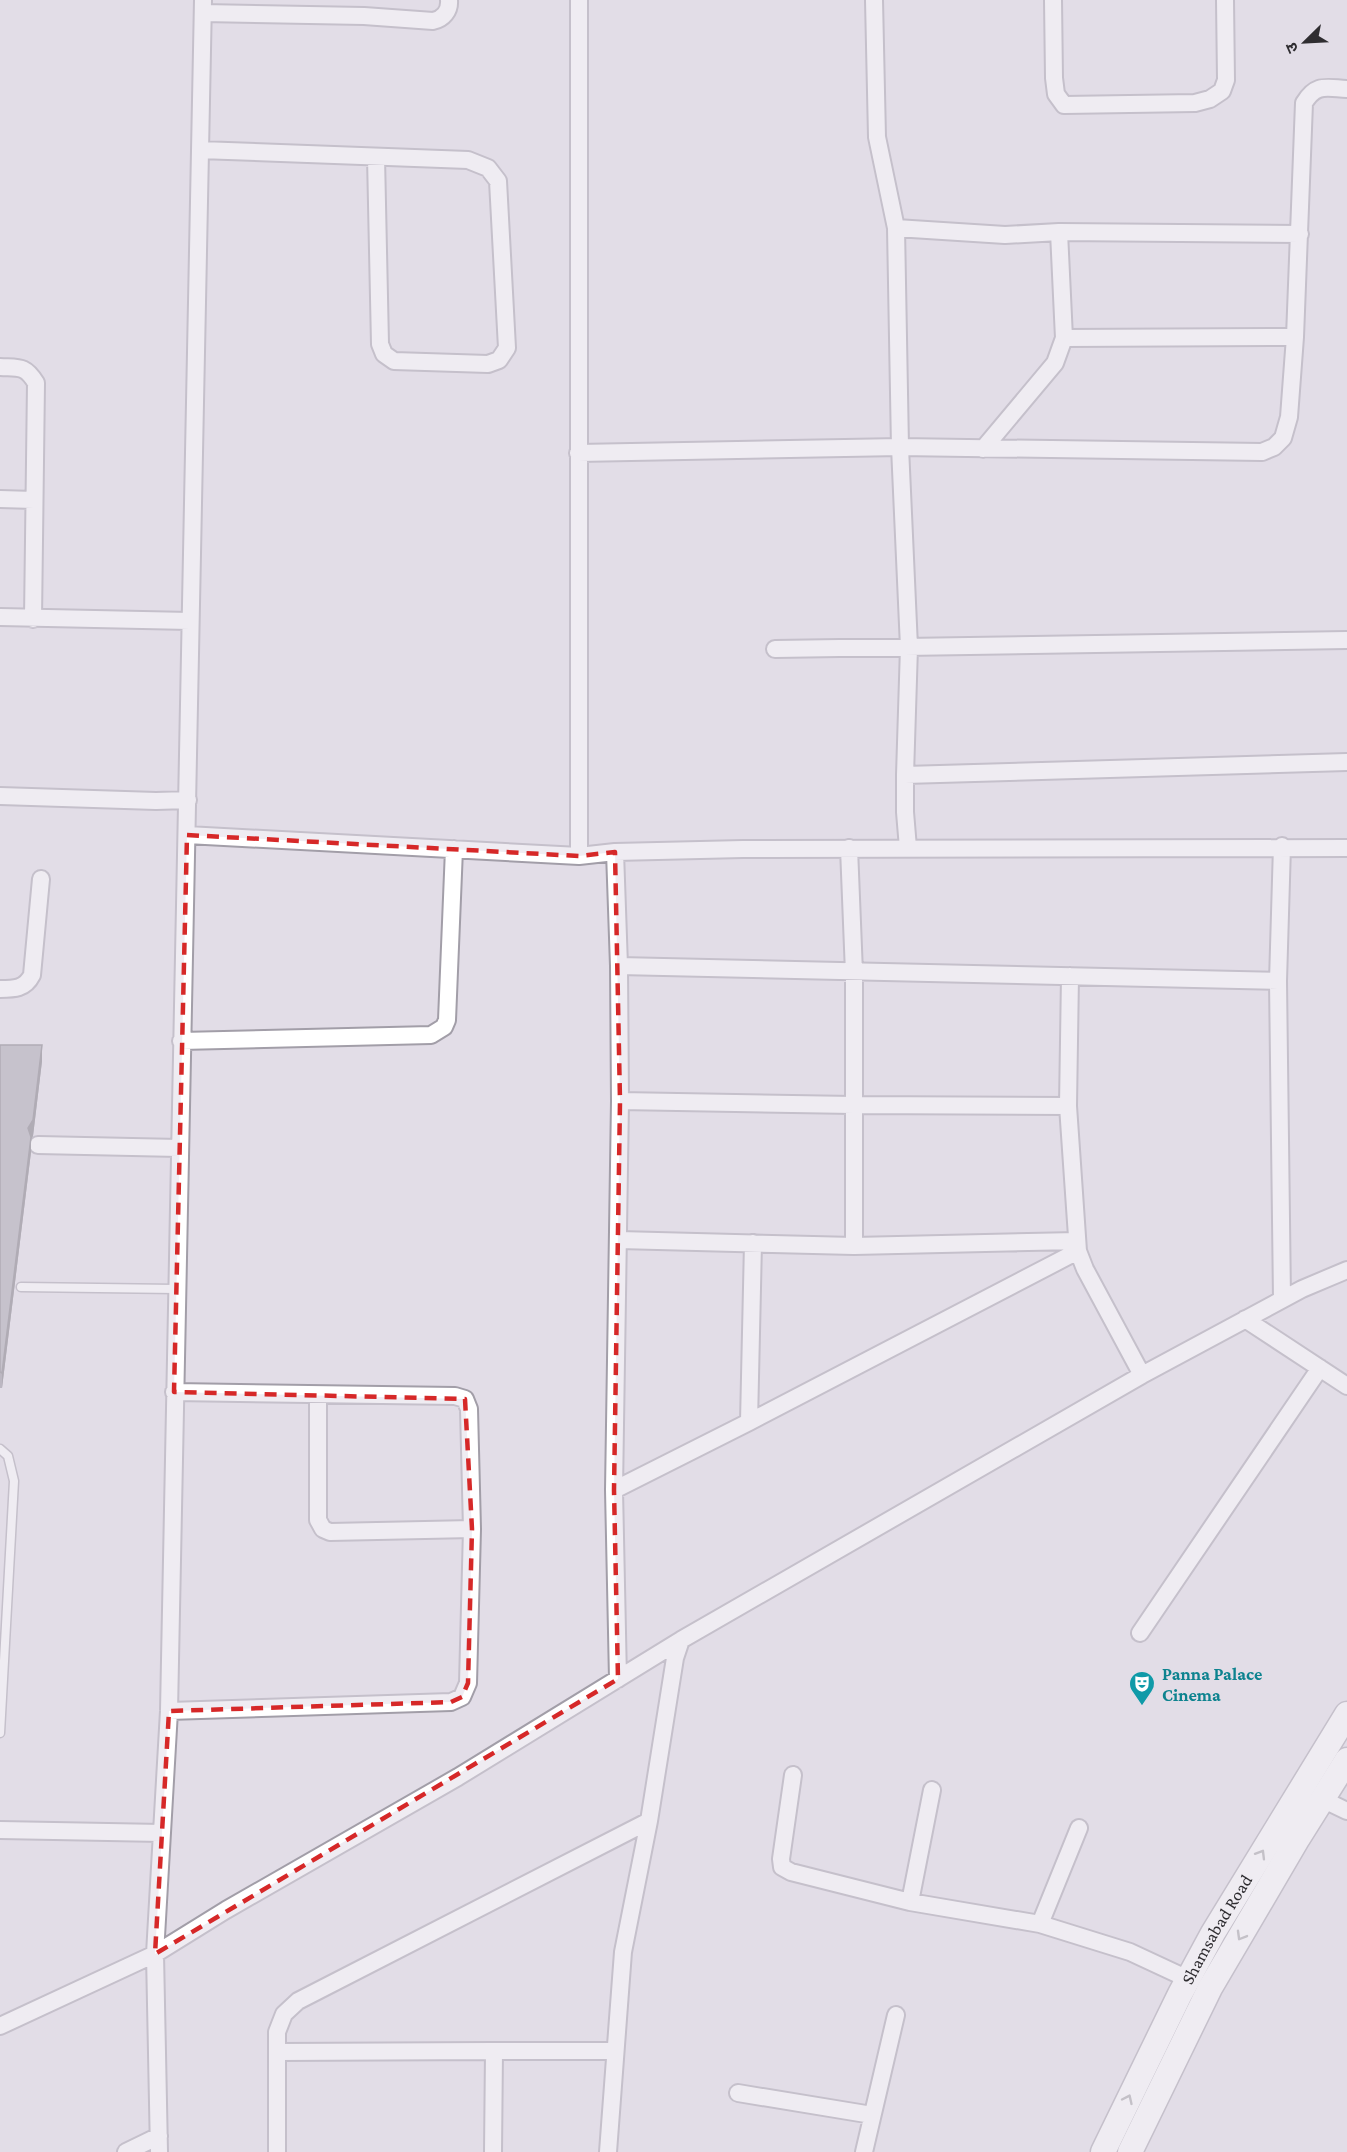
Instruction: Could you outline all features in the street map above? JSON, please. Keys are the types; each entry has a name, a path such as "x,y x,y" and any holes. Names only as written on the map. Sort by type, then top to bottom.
{"main road":[{"name":"Shamsabad Road","path":"1103,2152 1188,1979 1231,1903 1347,1714"},
{"name":"Shamsabad Road","path":"1130,2152 1210,1988 1347,1760"}],"street":[{"path":"126,2152 159,2144 155,1954 169,1711 203,6 364,8 433,21 439,20 446,14 449,0"},
{"path":"579,0 579,856"},
{"path":"874,0 878,137 896,228 900,447 909,647 905,775 908,848"},
{"path":"1053,0 1054,78 1056,94 1064,105 1195,103 1210,99 1222,91 1226,80 1225,0"},
{"path":"578,453 900,447 1262,452 1274,447 1283,438 1289,417 1300,234 1304,104 1310,93 1319,88 1347,89"},
{"path":"200,150 468,160 488,168 498,181 507,348 499,360 488,364 394,361 384,354 380,344 376,157"},
{"path":"896,228 1005,236 1059,232 1300,234"},
{"path":"983,449 1055,363 1064,338 1059,232"},
{"path":"1064,338 1295,337"},
{"path":"0,367 21,368 29,371 36,383 33,619"},
{"path":"0,499 34,500"},
{"path":"0,617 190,621"},
{"path":"775,649 1347,640"},
{"path":"905,775 1347,762"},
{"path":"0,796 188,800"},
{"path":"187,835 579,856 615,852 849,848 1282,846 1347,848"},
{"path":"1282,846 1278,981 1282,1299"},
{"path":"849,848 854,972 854,1246"},
{"path":"182,1041 431,1035 439,1031 447,1020 454,849"},
{"path":"615,852 620,1101 614,1490 618,1679"},
{"path":"0,989 14,989 23,986 32,975 41,879"},
{"path":"619,966 1278,981"},
{"path":"1070,976 1068,1106 1077,1246 1085,1269 1142,1375"},
{"path":"620,1101 1068,1106"},
{"path":"38,1145 179,1148"},
{"path":"619,1240 854,1246 1077,1246"},
{"path":"750,1422 753,1244"},
{"path":"614,1490 750,1422 1077,1246"},
{"path":"0,2026 155,1954 226,1910 458,1778 681,1640 1142,1375 1282,1299 1347,1270"},
{"path":"1245,1319 1347,1386"},
{"path":"1140,1634 1320,1368"},
{"path":"169,1711 451,1702 462,1697 468,1683 472,1529 469,1409 465,1399 455,1396 318,1396 174,1392"},
{"path":"318,1396 318,1520 323,1529 330,1532 472,1529"},
{"path":"608,2152 622,1952 649,1821 675,1658 681,1640"},
{"path":"794,1775 781,1859 782,1867 792,1872 910,1902 1040,1924 1130,1952 1188,1979"},
{"path":"910,1902 932,1790"},
{"path":"1322,1799 1347,1811"},
{"path":"277,2152 277,2032 284,2014 298,2001 649,1821"},
{"path":"1040,1924 1078,1828"},
{"path":"0,1830 162,1833"},
{"path":"864,2152 896,2015"},
{"path":"493,2152 494,2051"},
{"path":"277,2052 615,2051"},
{"path":"738,2093 872,2115"}],"lane":[{"path":"21,1287 176,1289"},
{"path":"0,1449 8,1456 14,1481 0,1733"}],"highlighted area":[{"path":"187,835 579,856 615,852 620,1101 614,1490 618,1679 155,1954 169,1711 451,1702 462,1697 468,1683 472,1529 465,1399 174,1392"}],"building":[{"path":"0,1045 42,1045 33,1120 28,1128 31,1137 2,1373 0,1372"}],"place":[{"name":"Panna Palace Cinema","path":"1142,1707"}]}
